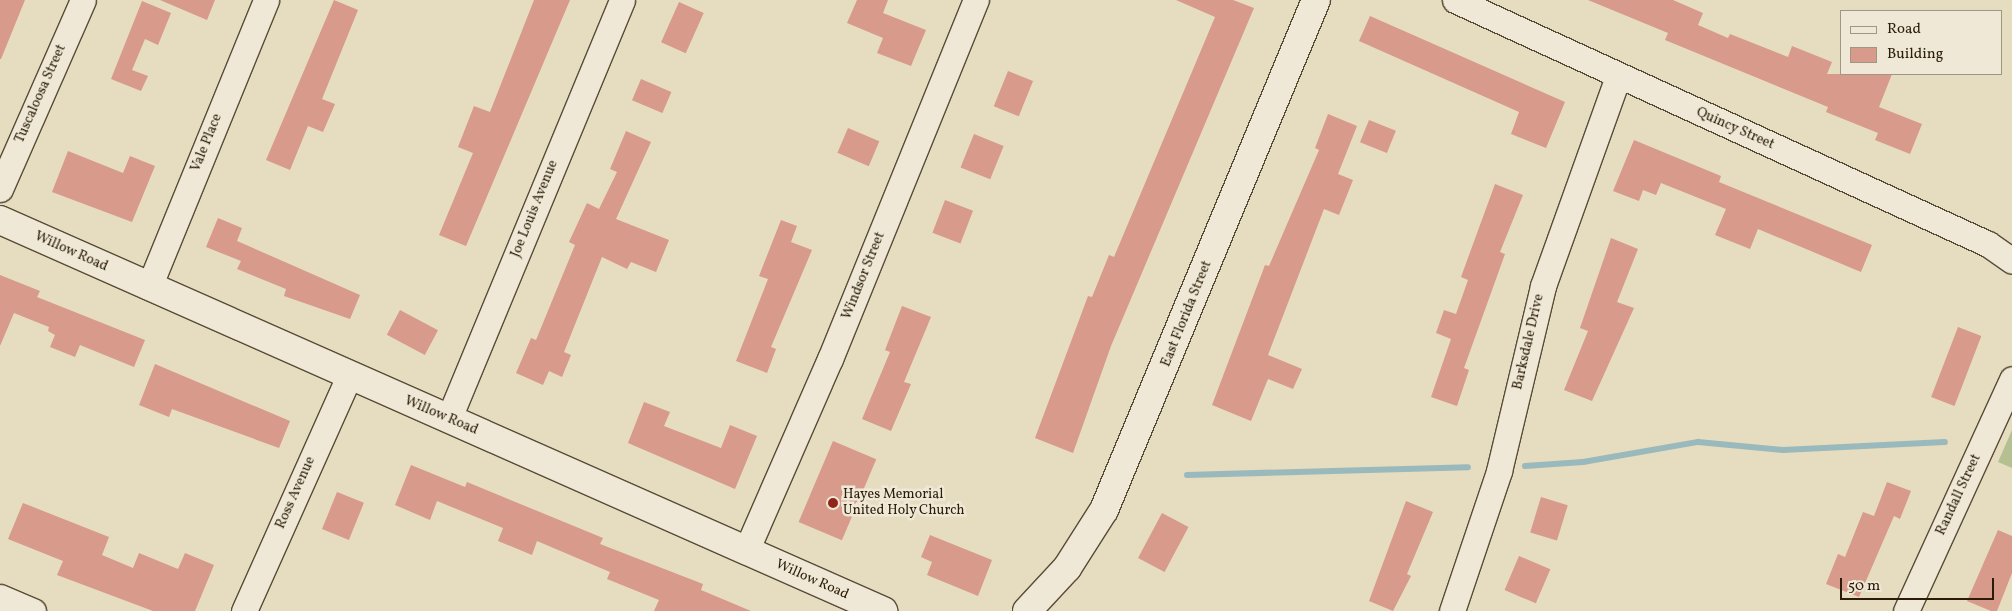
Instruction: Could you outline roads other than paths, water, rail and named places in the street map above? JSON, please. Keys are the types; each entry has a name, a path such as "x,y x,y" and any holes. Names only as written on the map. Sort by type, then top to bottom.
{"street":[{"name":"Tuscaloosa Street","path":"0,189 83,0"},
{"name":"Vale Place","path":"149,287 266,0"},
{"name":"Joe Louis Avenue","path":"449,418 622,0"},
{"name":"Windsor Street","path":"746,551 830,359 976,0"},
{"name":"East Florida Street","path":"1027,611 1066,568 1104,510 1316,0"},
{"name":"Quincy Street","path":"1455,0 1988,244 2012,261"},
{"name":"Barksdale Drive","path":"1452,611 1499,471 1543,286 1618,76"},
{"name":"Willow Road","path":"0,220 883,611"},
{"name":"Ross Avenue","path":"244,611 349,376"},
{"name":"Randall Street","path":"1906,611 2012,379"},
{"path":"0,596 32,611"}],"waterway":[{"path":"1525,466 1583,462 1698,442 1783,450 1945,442"},
{"path":"1187,475 1468,467"}],"place":[{"name":"Hayes Memorial United Holy Church","path":"833,503"}]}
